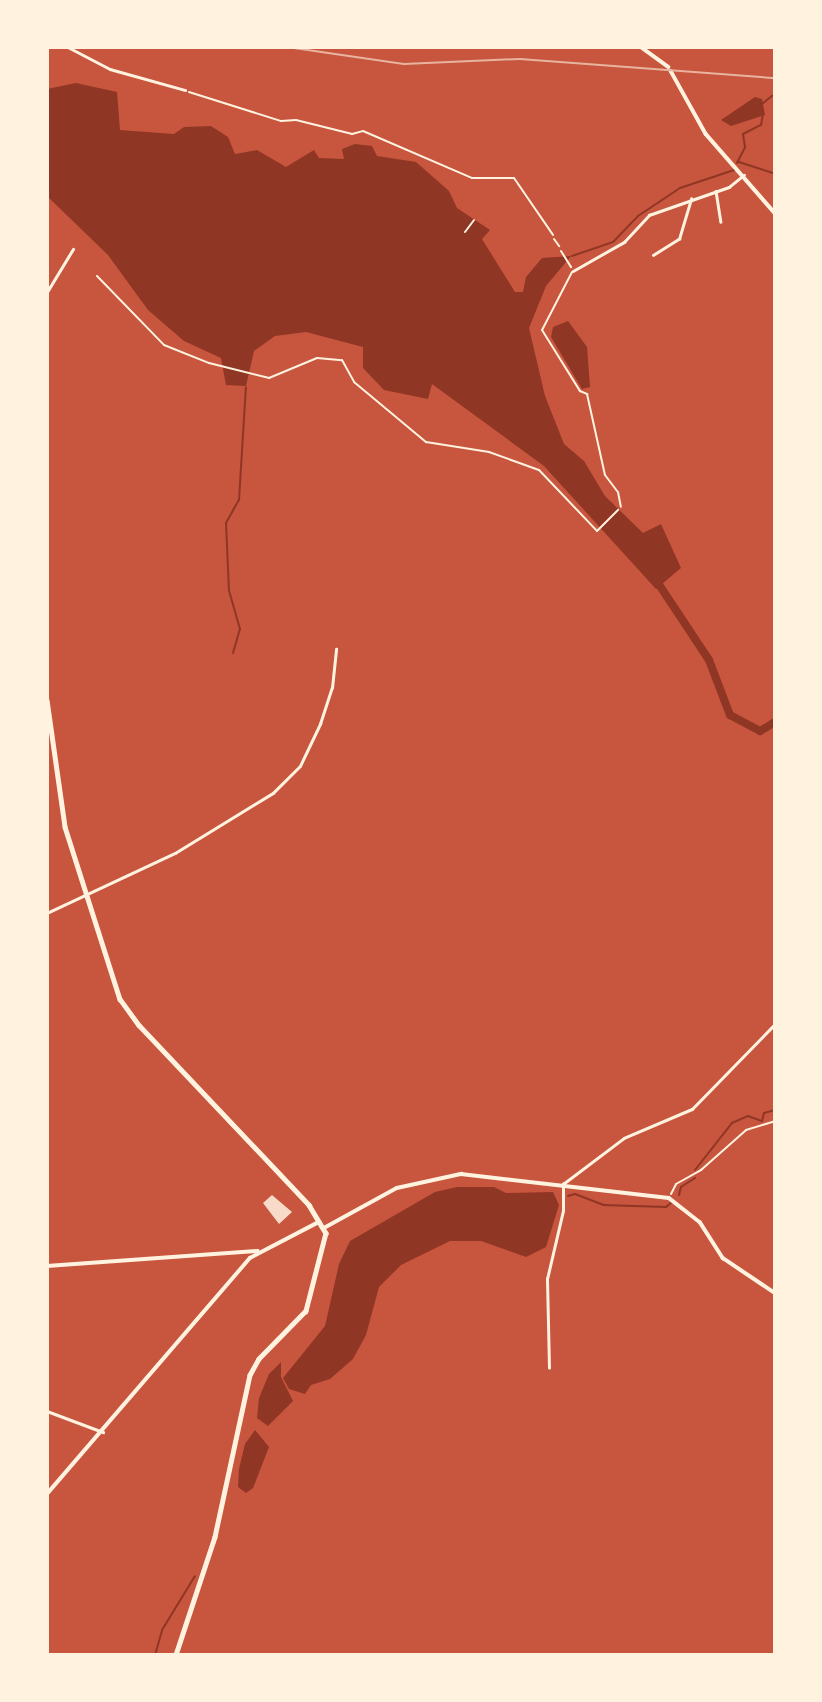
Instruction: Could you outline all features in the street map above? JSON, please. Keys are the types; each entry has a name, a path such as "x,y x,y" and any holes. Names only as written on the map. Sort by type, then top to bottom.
{"main road":[{"path":"47,700 65,827 117,990 128,1013 321,1221 326,1238 306,1311 259,1359 246,1384 215,1537 176,1655"}],"street":[{"path":"68,47 110,69 185,90"},
{"path":"641,47 670,69 706,134 775,213"},
{"path":"572,270 615,249 649,215 716,191 744,175"},
{"path":"716,191 721,222"},
{"path":"653,255 679,239 691,199"},
{"path":"47,292 73,249"},
{"path":"47,372 47,381"},
{"path":"47,913 87,891 175,853 273,793 300,766 320,724 332,688 337,649"},
{"path":"561,1188 624,1138 692,1109 775,1024"},
{"path":"324,1228 397,1188 461,1174 561,1188 669,1198 700,1222 723,1258 775,1293"},
{"path":"549,1368 547,1279 563,1211 561,1188"},
{"path":"47,1266 257,1251 321,1221"},
{"path":"47,1494 257,1251"},
{"path":"47,1410 103,1432"}],"lane":[{"path":"554,239 559,246"},
{"path":"572,270 542,330 580,391 587,394 605,475 618,492 621,507"}],"path":[{"path":"185,90 281,121 296,120 352,134 363,131 472,178 514,178 554,239"},
{"path":"465,232 474,220"},
{"path":"559,246 572,270"},
{"path":"97,276 164,345 209,363 265,377 317,358 342,360 354,382 426,442 489,452 539,470 597,531 621,507"},
{"path":"669,1198 676,1184 701,1170 746,1130 775,1121"}],"shaded area":[{"path":"76,83 117,92 120,130 174,134 184,127 211,126 228,137 235,154 257,150 286,167 314,150 319,158 344,159 342,149 355,144 372,146 377,156 416,162 449,191 457,208 490,230 482,239 515,292 523,292 526,277 542,258 571,256 546,286 529,328 545,396 564,444 584,461 605,496 643,533 661,524 681,568 656,589 544,466 432,384 428,399 384,390 363,368 363,347 306,332 275,336 254,351 246,386 226,385 221,358 184,341 148,310 108,255 47,196 47,89"},
{"path":"755,97 762,99 765,115 731,126 721,120"},
{"path":"568,321 587,347 590,387 582,389 551,337 553,327"},
{"path":"457,1187 494,1187 506,1193 553,1192 559,1205 546,1247 526,1257 481,1241 450,1241 401,1265 379,1287 366,1335 353,1359 330,1379 311,1385 305,1394 289,1389 283,1378 325,1326 339,1264 350,1241 435,1192"},
{"path":"281,1362 281,1377 293,1401 268,1426 257,1418 259,1398 269,1374"},
{"path":"255,1430 269,1447 253,1488 246,1493 238,1487 239,1469 245,1444"}],"building":[{"path":"272,1195 292,1212 279,1224 263,1203"}],"waterway":[{"path":"774,47 775,53"},
{"path":"762,104 772,96"},
{"path":"737,163 745,147 743,134 761,125 763,114"},
{"path":"739,162 775,174"},
{"path":"572,256 613,242 638,216 680,188 734,170"},
{"path":"233,653 240,629 229,591 226,523 239,500 246,387"},
{"path":"656,580 709,660 730,715 760,731 775,722"},
{"path":"695,1170 732,1123 748,1116 762,1121 764,1113 775,1110"},
{"path":"679,1195 681,1187 695,1178"},
{"path":"568,1196 575,1194 603,1205 666,1207 672,1202"},
{"path":"155,1655 162,1630 195,1576"}],"railway":[{"path":"287,47 404,64 520,59 775,78"}]}
